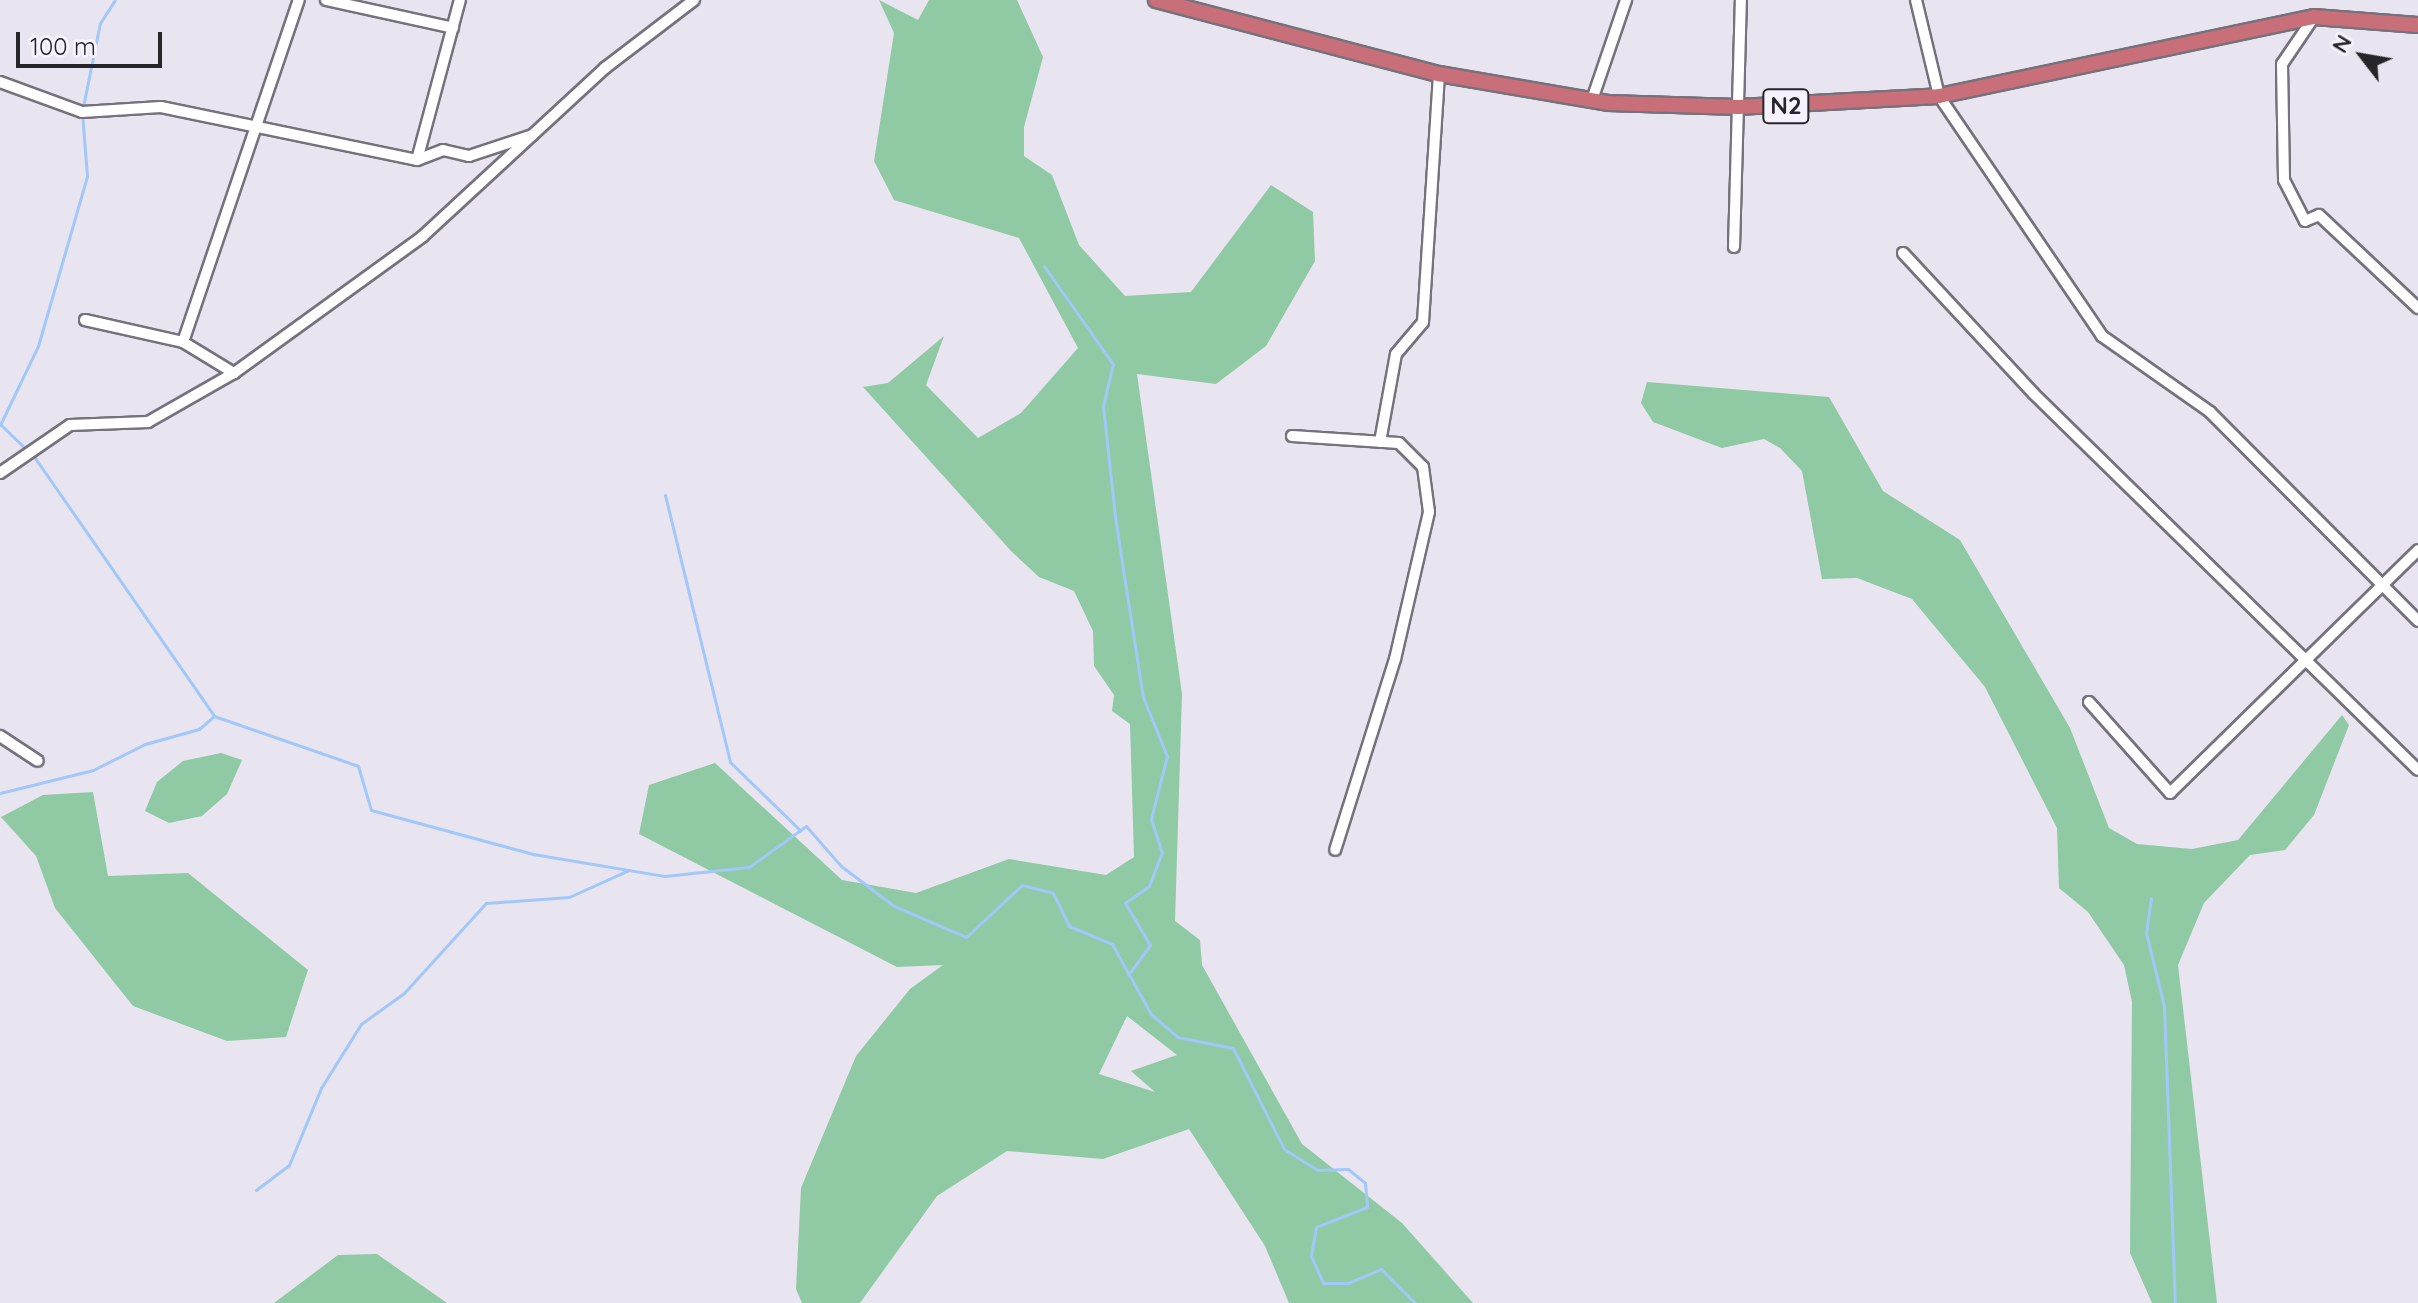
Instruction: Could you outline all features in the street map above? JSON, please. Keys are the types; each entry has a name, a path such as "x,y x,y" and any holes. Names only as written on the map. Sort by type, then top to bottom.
{"highway":[{"name":"N2","path":"1156,0 1192,4 1439,74 1592,100 1738,107 1939,96 2314,17 2418,25"}],"street":[{"path":"183,342 252,124 299,0"},
{"path":"326,0 453,28"},
{"path":"417,160 460,0"},
{"path":"0,473 14,459 70,425 148,422 234,373 423,236 540,132 605,68 694,0"},
{"path":"1592,100 1626,0"},
{"path":"1734,247 1741,0"},
{"path":"1916,0 1939,96 2102,336 2210,412 2418,621"},
{"path":"2314,17 2282,64 2284,180 2305,221 2319,215 2418,308"},
{"path":"1380,442 1396,354 1423,322 1439,74"},
{"path":"0,82 82,112 161,107 417,160 443,150 469,156 540,132"},
{"path":"1903,253 2304,660 2418,770"},
{"path":"85,320 183,342 234,373"},
{"path":"1292,436 1399,443 1423,467 1429,512 1395,659 1335,850"},
{"path":"2089,702 2170,793 2418,550"},
{"path":"0,736 38,761"}],"green space":[{"path":"879,0 918,20 929,0 1017,0 1043,57 1024,127 1024,156 1052,175 1079,245 1125,296 1191,292 1271,185 1313,212 1315,261 1266,346 1216,384 1137,374 1182,694 1175,921 1200,940 1202,965 1302,1144 1402,1223 1473,1303 1289,1303 1265,1246 1189,1129 1103,1159 1007,1151 937,1196 860,1303 802,1303 796,1289 801,1188 856,1056 910,989 943,965 897,967 639,834 649,785 715,763 842,880 916,893 1009,859 1106,875 1134,857 1130,724 1112,711 1114,695 1094,666 1093,631 1074,591 1039,577 1012,552 863,387 888,383 944,336 926,385 978,438 1021,413 1078,348 1019,238 894,200 874,161 894,33","holes":["1127,1016 1177,1055 1131,1071 1155,1092 1099,1074"]},
{"path":"1647,382 1829,397 1883,491 1960,540 2070,728 2109,828 2137,844 2192,849 2238,840 2342,715 2349,725 2314,815 2285,850 2250,855 2204,903 2178,965 2217,1303 2152,1303 2130,1253 2132,1002 2124,965 2088,912 2059,888 2057,828 1985,687 1912,599 1857,578 1822,579 1802,471 1780,448 1764,439 1722,448 1653,422 1641,403"},
{"path":"221,753 242,760 227,794 202,816 169,823 145,811 157,782 183,761"},
{"path":"93,792 108,876 188,873 308,970 286,1037 227,1041 133,1006 55,908 36,856 1,817 43,795"},
{"path":"377,1254 447,1303 274,1303 338,1255"}],"waterway":[{"path":"0,425 38,346 87,176 82,112 100,23 115,0"},
{"path":"1044,266 1113,364 1103,406 1115,517 1143,697 1167,756 1151,819 1162,852 1149,886 1125,903 1150,945 1128,975"},
{"path":"0,424 35,458 214,716 358,766 371,810 533,854 665,876 749,867 806,826 841,866 894,906 966,937 1022,885 1053,893 1069,926 1112,944 1151,1014 1177,1037 1233,1048 1284,1149 1317,1170 1348,1169 1365,1183 1367,1207 1316,1227 1311,1256 1323,1283 1348,1283 1381,1269 1415,1303"},
{"path":"665,495 730,762 800,830"},
{"path":"0,793 93,770 145,744 199,729 214,716"},
{"path":"256,1190 289,1165 321,1088 361,1024 404,993 486,903 569,897 629,870"},
{"path":"2151,898 2146,933 2164,1006 2175,1303"}]}
